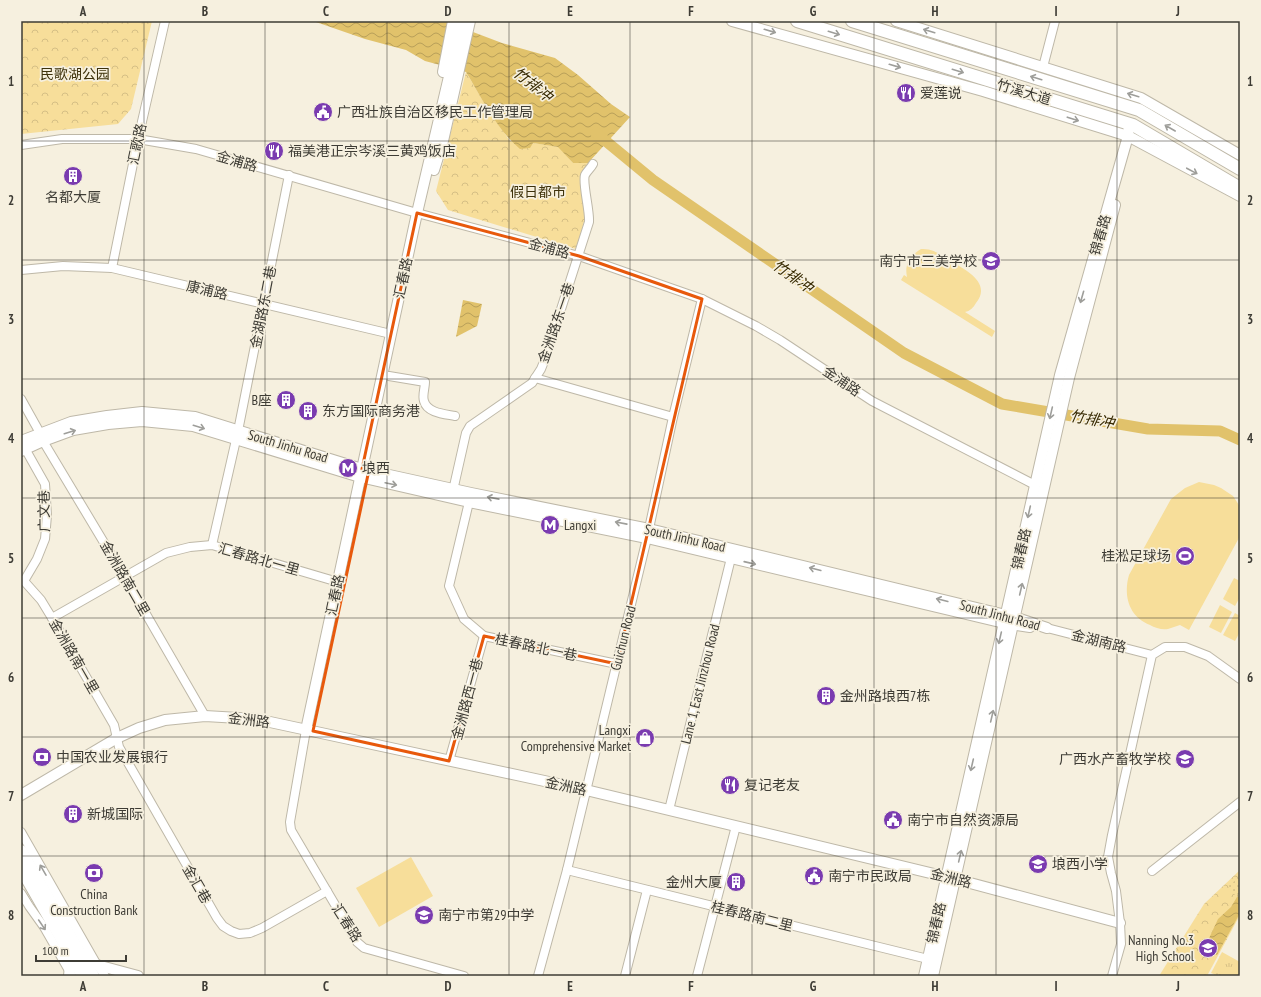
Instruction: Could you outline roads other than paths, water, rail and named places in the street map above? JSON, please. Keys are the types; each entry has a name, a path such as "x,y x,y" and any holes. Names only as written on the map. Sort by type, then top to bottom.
{"highway":[{"name":"竹溪大道","path":"797,21 1132,132 1240,188"},
{"name":"竹溪大道","path":"852,21 1139,110 1240,169"},
{"path":"21,851 74,952 83,976"},
{"path":"21,868 74,952 95,970"}],"main road":[{"path":"431,170 431,137 453,21"},
{"name":"汇春路","path":"309,731 365,474 391,334 431,170 438,124 462,21"},
{"path":"431,170 443,141 470,21"},
{"path":"732,21 1132,132 1240,196"},
{"path":"896,21 1141,98 1240,155"},
{"name":"锦春路","path":"924,976 932,960 1064,376 1132,132"},
{"name":"汇春路","path":"309,731 338,582 389,376 420,213"},
{"name":"South Jinhu Road","path":"22,445 42,437 108,424 142,421 193,426 237,435 365,474 648,534 1009,620"},
{"name":"锦春路","path":"1009,620 1035,485 1045,461"},
{"name":"South Jinhu Road","path":"452,493 469,502 648,534 731,558 1047,628"},
{"name":"金洲路","path":"21,796 117,738 140,728 165,720 205,716 256,719 586,790 951,878 1120,923"},
{"path":"70,975 74,952"},
{"name":"锦春路","path":"932,960 933,976"},
{"path":"95,970 138,976"}],"street":[{"name":"汇歌路","path":"112,268 138,139 165,21"},
{"path":"1043,67 1055,21"},
{"name":"金浦路","path":"21,146 62,139 138,139 196,149 420,213 579,256 702,299 756,326 780,340 872,401 1035,485"},
{"name":"金洲路东一巷","path":"452,493 466,433 470,426 532,383 545,359 589,222 590,213 584,181 585,175 593,164"},
{"name":"金湖路东二巷","path":"212,545 237,435 289,175"},
{"name":"康浦路","path":"21,270 63,266 112,268 391,334"},
{"name":"Guichun Road","path":"538,976 567,870 617,664 648,534 673,416 702,299"},
{"path":"389,376 425,382 424,401 427,407 434,411 455,416"},
{"path":"535,378 673,416"},
{"name":"金洲路南二里","path":"21,399 205,716"},
{"name":"广文巷","path":"22,445 45,484 47,515 45,539 37,559 22,580"},
{"name":"桂春路北一巷","path":"469,502 450,586 464,619 484,636 617,664"},
{"name":"汇春路北一里","path":"52,618 166,553 190,547 212,545 338,582"},
{"name":"Lane 1, East Jinzhou Road","path":"669,810 731,558"},
{"name":"金洲路南一里","path":"22,580 41,600 52,618 114,725 117,738"},
{"name":"金湖南路","path":"1047,628 1152,655"},
{"name":"金洲路西一巷","path":"449,761 484,636"},
{"path":"1112,976 1121,944 1116,891 1110,873 1108,858 1152,655 1165,647 1185,647 1208,656 1240,679"},
{"name":"汇春路","path":"309,731 290,822 291,830 357,942 364,948 464,976"},
{"name":"金汇巷","path":"117,738 119,747 223,926 239,934 250,933 262,928 327,891"},
{"path":"1152,871 1240,802"},
{"path":"697,976 736,826"},
{"path":"21,832 95,970 105,976"},
{"name":"桂春路南二里","path":"567,870 932,960"},
{"path":"625,976 647,890"},
{"path":"21,893 28,906 44,927 70,975"},
{"path":"21,910 28,906"}],"water":[{"path":"313,21 444,21 502,43 555,58 578,75 611,104 630,117 588,163 573,163 558,147 533,143 530,148 520,149 511,141 497,123 466,72 425,61 406,50 365,39"},
{"path":"463,300 482,304 477,326 456,337"},
{"path":"1237,897 1240,897 1240,913 1217,955 1205,947 1218,919 1231,907"}],"waterway":[{"name":"竹排冲","path":"596,133 653,180 904,353 1002,404 1148,429 1220,431 1240,440"}],"place":[{"name":"爱莲说","path":"906,93"},
{"name":"广西壮族自治区移民工作管理局","path":"323,112"},
{"name":"福美港正宗岑溪三黄鸡饭店","path":"274,151"},
{"name":"名都大厦","path":"73,176"},
{"name":"南宁市三美学校","path":"991,261"},
{"name":"B座","path":"286,400"},
{"name":"东方国际商务港","path":"308,411"},
{"name":"埌西","path":"348,468"},
{"name":"Langxi","path":"550,525"},
{"name":"桂淞足球场","path":"1185,556"},
{"name":"金州路埌西7栋","path":"826,696"},
{"name":"Langxi Comprehensive Market","path":"645,738"},
{"name":"中国农业发展银行","path":"42,757"},
{"name":"广西水产畜牧学校","path":"1185,759"},
{"name":"复记老友","path":"730,785"},
{"name":"新城国际","path":"73,814"},
{"name":"南宁市自然资源局","path":"893,820"},
{"name":"埌西小学","path":"1038,864"},
{"name":"China Construction Bank","path":"94,873"},
{"name":"南宁市民政局","path":"814,876"},
{"name":"金州大厦","path":"736,882"},
{"name":"南宁市第29中学","path":"424,915"},
{"name":"Nanning No.3 High School","path":"1208,948"}],"park label":[{"name":"民歌湖公园","path":"75,74"},
{"name":"假日都市","path":"538,192"}]}
